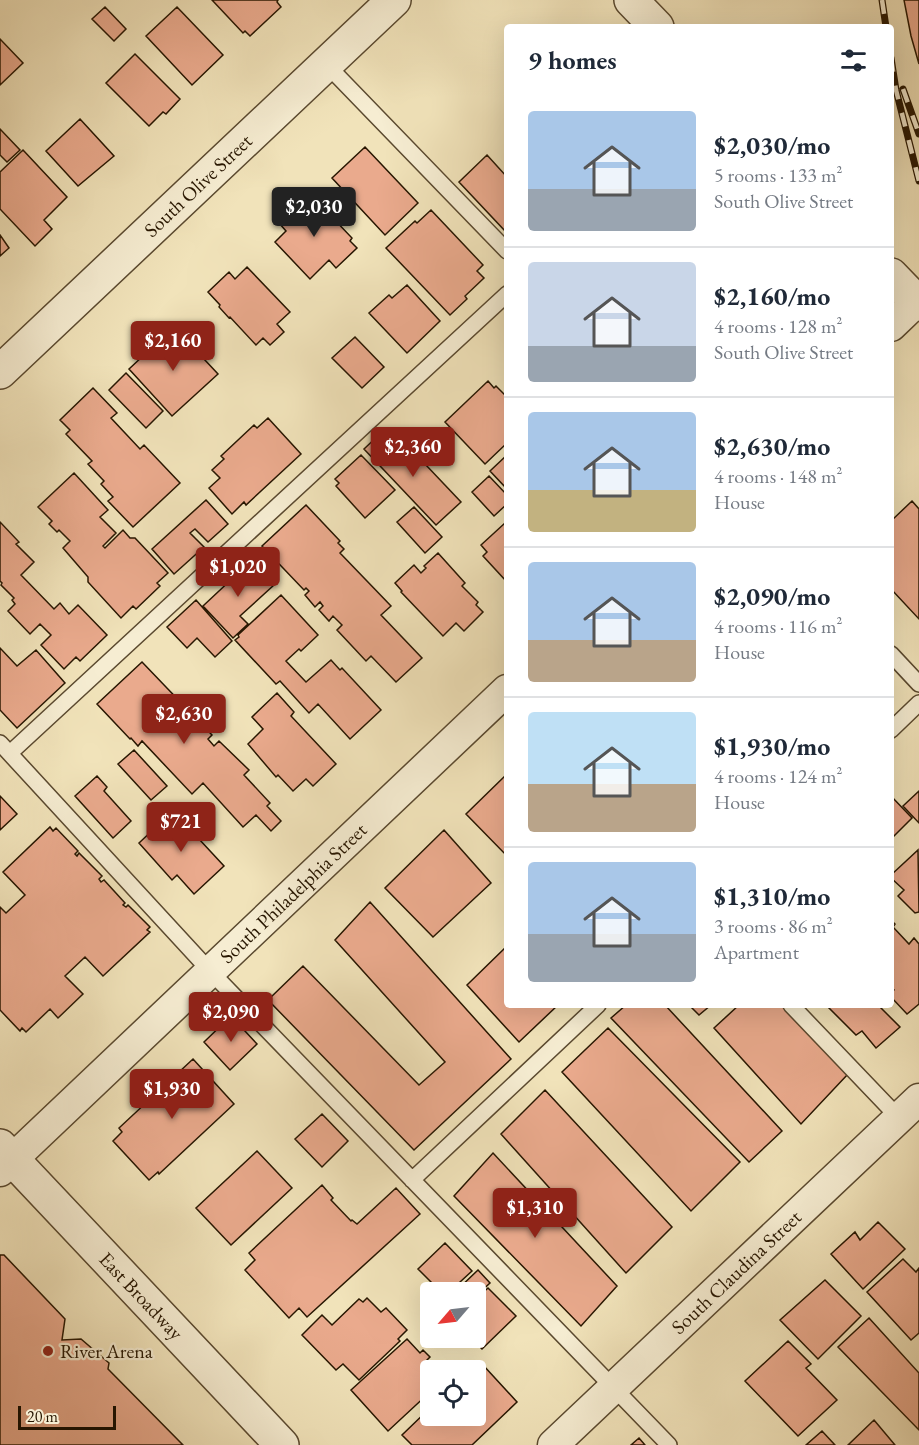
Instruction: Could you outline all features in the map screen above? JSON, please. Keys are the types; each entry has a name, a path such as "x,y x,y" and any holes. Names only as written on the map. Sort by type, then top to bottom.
{"street":[{"name":"South Olive Street","path":"3,363 394,0"},
{"path":"631,0 654,24"},
{"path":"894,278 918,302 894,323"},
{"name":"South Philadelphia Street","path":"4,1159 210,971 504,693"},
{"name":"South Claudina Street","path":"554,1445 909,1109"},
{"name":"East Broadway","path":"4,1159 282,1445"}],"lane":[{"path":"326,64 504,248"},
{"path":"504,297 5,748 210,971 669,1445"},
{"path":"894,657 919,684"},
{"path":"894,727 919,704"},
{"path":"412,1180 595,1008"},
{"path":"794,1008 909,1109"}],"building":[{"path":"212,0 278,0 281,7 250,36 245,31 243,33"},
{"path":"904,0 919,0 919,64 911,36"},
{"path":"105,7 126,29 114,41 92,19"},
{"path":"177,7 223,55 192,85 146,36"},
{"path":"0,39 23,63 0,85"},
{"path":"135,54 180,99 166,114 163,112 149,126 106,83"},
{"path":"80,119 114,156 78,186 46,151"},
{"path":"0,129 20,150 7,162 0,155"},
{"path":"365,147 418,203 385,235 332,178"},
{"path":"23,150 67,197 44,220 52,229 35,246 0,209 0,172"},
{"path":"487,155 504,174 504,230 459,182"},
{"path":"310,194 352,238 350,241 357,248 336,268 329,260 310,279 275,242 286,231 279,223"},
{"path":"431,210 483,265 477,271 484,278 465,296 467,299 450,315 386,248 415,221 417,223"},
{"path":"0,235 9,248 0,256"},
{"path":"247,267 290,312 277,324 284,332 270,345 263,338 256,345 219,307 220,305 208,292 229,272 235,279"},
{"path":"407,285 440,321 407,353 369,313 389,295 392,298"},
{"path":"174,327 218,374 172,416 129,369"},
{"path":"355,337 384,367 362,388 332,358"},
{"path":"126,373 163,411 146,428 109,390"},
{"path":"488,381 504,394 504,446 485,464 445,422"},
{"path":"93,388 117,413 111,418 140,449 144,445 180,483 133,527 108,501 113,497 101,484 104,481 88,464 92,461 66,434 70,430 60,420"},
{"path":"268,418 301,454 246,505 244,502 232,514 209,488 220,478 212,470 224,459 221,456 254,425 257,428"},
{"path":"383,431 401,450 407,445 461,502 436,525 364,449"},
{"path":"361,455 395,490 365,518 336,486 339,483 335,479"},
{"path":"504,458 504,486 490,471"},
{"path":"74,473 108,510 100,517 116,533 103,546 105,548 123,530 130,538 135,538 168,573 157,583 160,586 136,609 133,606 121,618 88,582 88,577 63,548 70,541 49,524 52,521 38,507"},
{"path":"489,476 504,492 504,507 494,516 472,492"},
{"path":"206,500 228,524 208,542 195,529 190,533 204,547 174,574 152,549"},
{"path":"912,501 919,509 919,619 894,592 894,518"},
{"path":"306,505 340,541 338,543 344,549 340,553 391,606 381,615 422,658 396,682 371,656 366,661 337,630 342,625 333,616 329,621 319,610 323,606 320,602 315,607 305,595 309,591 306,588 304,590 262,546"},
{"path":"414,507 442,537 425,553 397,522"},
{"path":"0,522 19,542 16,544 34,562 21,575 54,609 60,603 69,614 78,605 107,635 80,661 76,657 64,669 41,645 51,635 40,624 30,634 8,611 15,604 12,600 14,598 0,581"},
{"path":"504,524 504,579 483,556 487,552 481,545"},
{"path":"438,553 465,583 462,586 478,602 476,605 483,612 464,631 456,623 443,636 395,583 414,565 421,573 426,568 424,566"},
{"path":"251,561 274,585 240,616 248,624 233,638 203,606"},
{"path":"281,595 318,635 286,661 306,682 331,660 340,670 342,668 381,710 350,739 318,704 309,713 280,681 276,684 235,640"},
{"path":"196,600 232,641 215,657 197,638 187,648 167,627"},
{"path":"0,648 17,666 36,650 65,683 17,728 0,710"},
{"path":"142,662 212,735 208,739 214,746 219,741 249,770 244,775 270,803 267,806 281,821 271,831 256,815 243,827 203,783 192,794 142,741 138,746 97,704"},
{"path":"277,693 294,712 291,716 336,764 313,786 306,779 293,791 278,775 276,777 248,744 263,729 252,717"},
{"path":"134,750 167,786 151,800 118,764"},
{"path":"97,776 107,787 104,791 131,821 113,838 75,796"},
{"path":"504,777 504,853 466,814"},
{"path":"919,791 919,823 903,806"},
{"path":"0,796 17,814 0,830"},
{"path":"894,799 912,818 894,836"},
{"path":"173,811 224,866 194,894 177,875 172,880 139,843"},
{"path":"50,827 53,831 56,828 78,851 75,854 77,856 79,853 102,876 99,879 101,882 104,880 125,903 123,905 126,907 128,905 150,927 147,930 150,932 103,976 85,957 65,976 83,994 58,1018 50,1009 26,1032 22,1028 20,1031 0,1010 0,907 6,913 25,895 3,872"},
{"path":"444,830 491,883 433,937 385,888"},
{"path":"918,850 919,912 915,913 898,896 904,890 894,881 894,872"},
{"path":"370,902 511,1059 414,1150 268,1000 303,966 419,1085 445,1062 335,940"},
{"path":"894,928 909,944 914,938 919,944 919,1004 907,1014 894,1000"},
{"path":"504,949 504,1008 555,1008 519,1042 467,985"},
{"path":"623,1008 668,1008 782,1131 749,1162 611,1018"},
{"path":"692,1008 707,1008 699,1015"},
{"path":"736,1008 785,1008 848,1074 801,1124 714,1028"},
{"path":"829,1008 881,1008 900,1027 876,1048 862,1031 856,1035"},
{"path":"231,1016 257,1044 230,1070 204,1042"},
{"path":"608,1028 740,1162 691,1211 562,1072"},
{"path":"193,1059 234,1104 159,1174 158,1172 149,1180 113,1141 122,1132 119,1128"},
{"path":"545,1090 672,1227 626,1273 501,1134"},
{"path":"322,1114 348,1141 322,1167 295,1139"},
{"path":"257,1151 292,1188 231,1245 196,1208"},
{"path":"493,1153 617,1286 581,1326 454,1196"},
{"path":"322,1185 333,1198 331,1200 351,1221 357,1224 396,1188 420,1214 307,1317 299,1308 289,1318 245,1270 255,1260 249,1253"},
{"path":"878,1222 905,1249 863,1289 831,1254 855,1232 860,1240"},
{"path":"445,1243 472,1271 460,1282 431,1282 418,1269"},
{"name":"River Arena","path":"0,1255 4,1255 65,1319 62,1340 81,1339 109,1363 108,1369 183,1445 0,1445"},
{"path":"903,1259 916,1272 919,1268 919,1333 911,1340 867,1292"},
{"path":"478,1270 490,1283 486,1287 486,1282 465,1282"},
{"path":"825,1280 861,1316 818,1359 780,1320"},
{"path":"488,1288 516,1316 486,1345 486,1290"},
{"path":"367,1298 381,1312 386,1308 407,1330 398,1339 400,1341 359,1380 343,1364 336,1370 302,1335 322,1315 332,1325 359,1299 363,1302"},
{"path":"869,1318 919,1373 919,1430 838,1347"},
{"path":"407,1339 420,1353 423,1350 430,1357 427,1360 420,1360 420,1401 388,1431 351,1390"},
{"path":"788,1341 811,1364 806,1368 837,1400 798,1436 745,1381"},
{"path":"486,1368 517,1402 472,1445 412,1445 402,1435 420,1418 420,1426 486,1426"},
{"path":"874,1420 895,1445 848,1445"},
{"path":"822,1431 835,1445 806,1445"},
{"path":"639,1438 645,1445 631,1445"}],"railway":[{"path":"882,0 886,24"},
{"path":"894,77 919,181"},
{"path":"903,89 919,134"}],"place":[{"name":"River Arena","path":"48,1351"}]}
